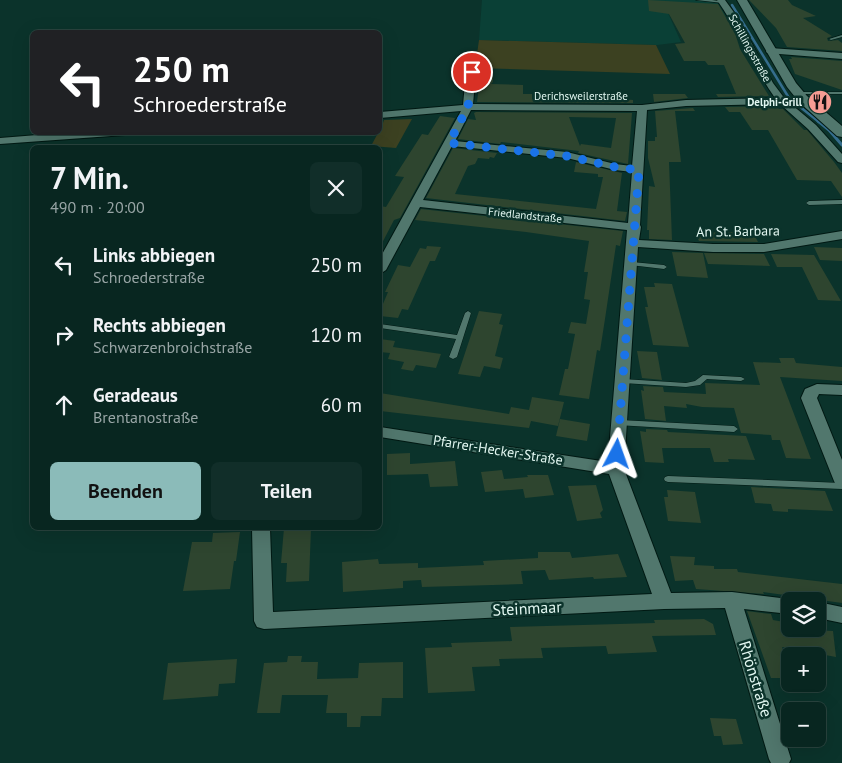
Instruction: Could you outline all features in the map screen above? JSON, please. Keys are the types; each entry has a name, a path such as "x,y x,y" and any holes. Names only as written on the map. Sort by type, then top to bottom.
{"main road":[{"name":"Schillingsstraße","path":"742,0 770,51 798,92 842,133"}],"street":[{"name":"Schillingsstraße","path":"722,1 734,18 769,83 782,101 812,127 842,160"},
{"path":"770,51 842,56"},
{"path":"382,266 468,107 472,72"},
{"name":"Derichsweilerstraße","path":"382,115 468,107 642,108 686,103 782,101"},
{"path":"642,108 634,242 616,469 664,601"},
{"path":"0,141 83,135"},
{"path":"449,143 567,156 615,167 639,170"},
{"name":"Friedlandstraße","path":"416,203 635,227"},
{"name":"An St. Barbara","path":"634,242 713,248 764,248 842,235"},
{"path":"842,390 817,389 810,392 808,398 842,481"},
{"name":"Pfarrer-Hecker-Straße","path":"382,432 616,469"},
{"name":"Steinmaar","path":"261,530 264,621 664,601 732,600 781,605"},
{"name":"Rhönstraße","path":"732,600 780,759"},
{"path":"826,612 842,615"}],"lane":[{"path":"698,0 722,1"},
{"path":"832,39 842,36"},
{"path":"798,92 842,93"},
{"path":"809,202 842,202"},
{"path":"632,264 664,267"},
{"path":"453,357 468,313"},
{"path":"382,326 460,337"},
{"path":"623,381 686,385 693,384 706,377 741,379"},
{"path":"620,423 734,429"},
{"path":"668,479 842,486"}],"shaded area":[{"path":"482,0 716,0 726,16 668,13 681,42 657,45 479,40"},
{"path":"479,40 656,45 670,74 475,68"},
{"path":"412,119 396,148 372,145 377,135 382,135 384,120"}],"building":[{"path":"648,0 718,4 735,33 740,49 769,96 718,97 716,94 736,94 724,65 708,65 705,61 684,61 675,44 685,43 669,14 649,11"},
{"path":"749,0 788,0 792,5 816,16 803,18 832,36 827,38 828,41 838,40 842,43 842,51 787,47 776,28"},
{"path":"791,57 842,61 842,90 795,74 789,59 792,59"},
{"path":"481,70 493,70 493,82 491,84 523,85 523,94 532,94 532,99 590,100 589,94 602,94 602,97 633,100 633,103 477,102"},
{"path":"653,94 685,94 688,98 654,102"},
{"path":"776,106 779,109 783,109 804,130 807,130 842,173 842,197 831,181 797,180 768,130 752,130 740,112 729,112 725,107"},
{"path":"693,108 695,111 675,111 681,162 669,162 672,240 649,239 649,230 647,230 649,186 655,187 648,158 648,141 655,141 655,137 657,137 655,111"},
{"path":"474,113 632,113 628,164 578,153 579,151 458,139 468,119 476,120","holes":["569,117 616,118 611,148 581,144 580,146"]},
{"path":"440,116 455,118 400,218 394,220 382,243 382,206 386,207 404,177 395,176 422,134 428,135"},
{"path":"453,148 497,153 494,158 478,158 475,164 468,166 455,194 596,209 603,177 598,177 598,174 574,172 576,162 622,173 617,211 627,212 625,221 426,198"},
{"path":"421,209 623,231 620,246 616,245 600,351 597,350 589,399 559,395 565,369 568,369 575,334 568,333 571,322 586,324 590,300 584,299 588,272 584,272 589,241 415,220"},
{"path":"753,232 758,242 699,241 695,233"},
{"path":"427,246 441,247 435,261 430,261 408,310 402,309 398,318 382,316 382,306 388,292 385,292 398,265 410,267 420,248 426,249"},
{"path":"814,247 842,248 842,261 820,260"},
{"path":"672,252 703,253 708,278 677,276"},
{"path":"704,253 764,254 770,266 708,264"},
{"path":"771,254 814,255 841,301 818,300 802,267 777,267"},
{"path":"654,283 672,284 689,347 653,345 645,307 648,307 644,287 655,287"},
{"path":"479,311 502,314 499,324 503,325 495,356 503,358 500,369 484,366 480,377 458,374"},
{"path":"382,339 395,341 393,347 441,354 436,368 416,365 413,371 401,369 404,362 388,359 390,353 382,352"},
{"path":"637,351 657,352 662,380 642,378"},
{"path":"779,358 794,358 796,363 842,367 842,381 780,377 811,459 786,458 780,440 772,440 771,435 741,433 734,408 702,407 686,404 687,408 664,406 666,421 645,419 641,390 644,391 643,386 663,387 664,392 706,394 705,383 760,385 753,362 781,363"},
{"path":"382,393 509,414 511,407 529,410 532,397 564,402 558,426 531,421 529,428 382,411"},
{"path":"560,419 590,424 587,441 556,436"},
{"path":"646,429 746,436 755,460 728,459 729,462 714,462 710,448 662,448 664,463 645,462 640,431 646,432"},
{"path":"410,453 410,464 455,461 458,486 430,487 428,474 387,475 387,454"},
{"path":"502,470 504,479 528,477 527,475 548,475 554,495 525,498 523,489 485,492 481,472"},
{"path":"596,485 603,510 600,513 602,518 577,521 568,486"},
{"path":"751,487 825,491 833,511 788,509 788,512 773,511 771,504 755,503"},
{"path":"667,490 695,492 701,523 668,521 664,497 668,497"},
{"path":"284,530 311,530 309,581 286,582 287,563 281,563"},
{"path":"240,532 230,589 183,591 192,542 212,542 213,533"},
{"path":"538,552 570,552 572,558 618,554 627,577 549,580 545,570 521,571 523,584 422,587 421,580 403,581 403,588 343,592 342,562 378,559 379,564 418,563 418,568 484,565 483,561 538,558"},
{"path":"670,556 695,557 694,565 714,566 714,569 737,569 738,572 842,584 842,603 826,601 826,592 781,592 781,595 763,592 764,594 696,589 693,580 675,581"},
{"path":"747,611 771,614 773,620 781,621 781,637 826,637 826,631 833,631 836,657 826,655 826,647 781,647 781,678 771,678"},
{"path":"704,619 713,624 716,635 652,636 657,652 608,654 606,646 541,648 543,658 499,659 500,666 472,667 475,691 428,693 425,648 452,647 451,643 512,641 510,627 655,623 654,620"},
{"path":"288,656 302,656 301,662 318,662 317,679 358,678 359,663 403,662 403,698 382,698 381,716 361,716 360,727 347,727 347,713 326,713 328,695 282,695 280,713 257,713 264,663 287,662"},
{"path":"237,659 235,683 219,684 218,696 163,700 168,663"},
{"path":"710,718 736,719 743,744 723,745 721,736 714,736"}],"waterway":[{"path":"732,5 789,98 819,122"},
{"path":"818,121 842,145"}],"place":[{"name":"Delphi-Grill","path":"820,102"}],"route":[{"path":"472,72 468,107 449,143 567,156 615,167 639,170 617,454"}]}
